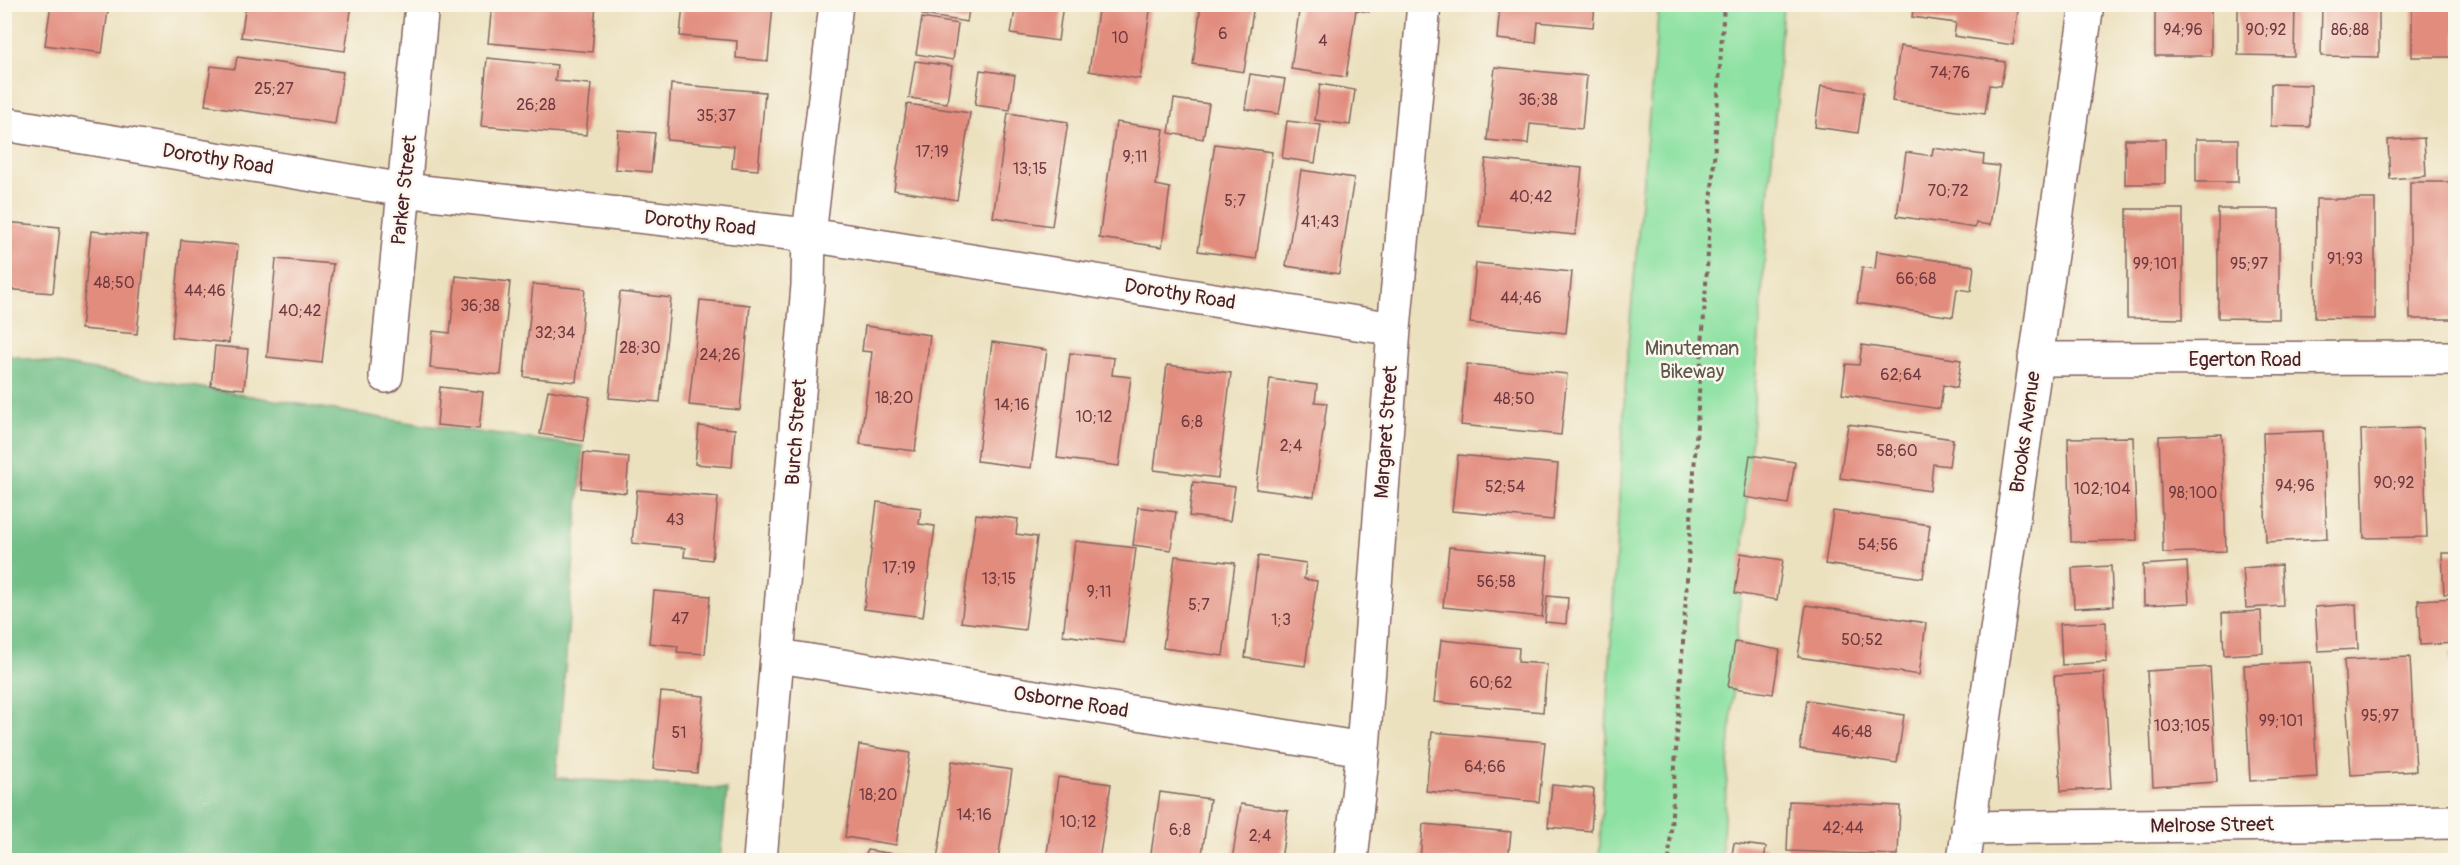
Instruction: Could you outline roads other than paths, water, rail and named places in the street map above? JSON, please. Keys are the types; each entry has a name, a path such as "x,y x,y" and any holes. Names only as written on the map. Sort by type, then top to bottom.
{"street":[{"name":"Parker Street","path":"386,376 422,4"},
{"name":"Burch Street","path":"760,861 779,656 808,285 809,236 836,4"},
{"name":"Margaret Street","path":"1351,861 1363,748 1394,329 1424,4"},
{"name":"Brooks Avenue","path":"1964,861 2087,4"},
{"name":"Dorothy Road","path":"4,124 404,190 809,236 1394,329"},
{"name":"Egerton Road","path":"2035,359 2456,358"},
{"name":"Osborne Road","path":"779,656 1363,748"},
{"name":"Melrose Street","path":"1968,828 2456,822"}],"park label":[{"name":"Minuteman Bikeway","path":"1692,360"}]}
